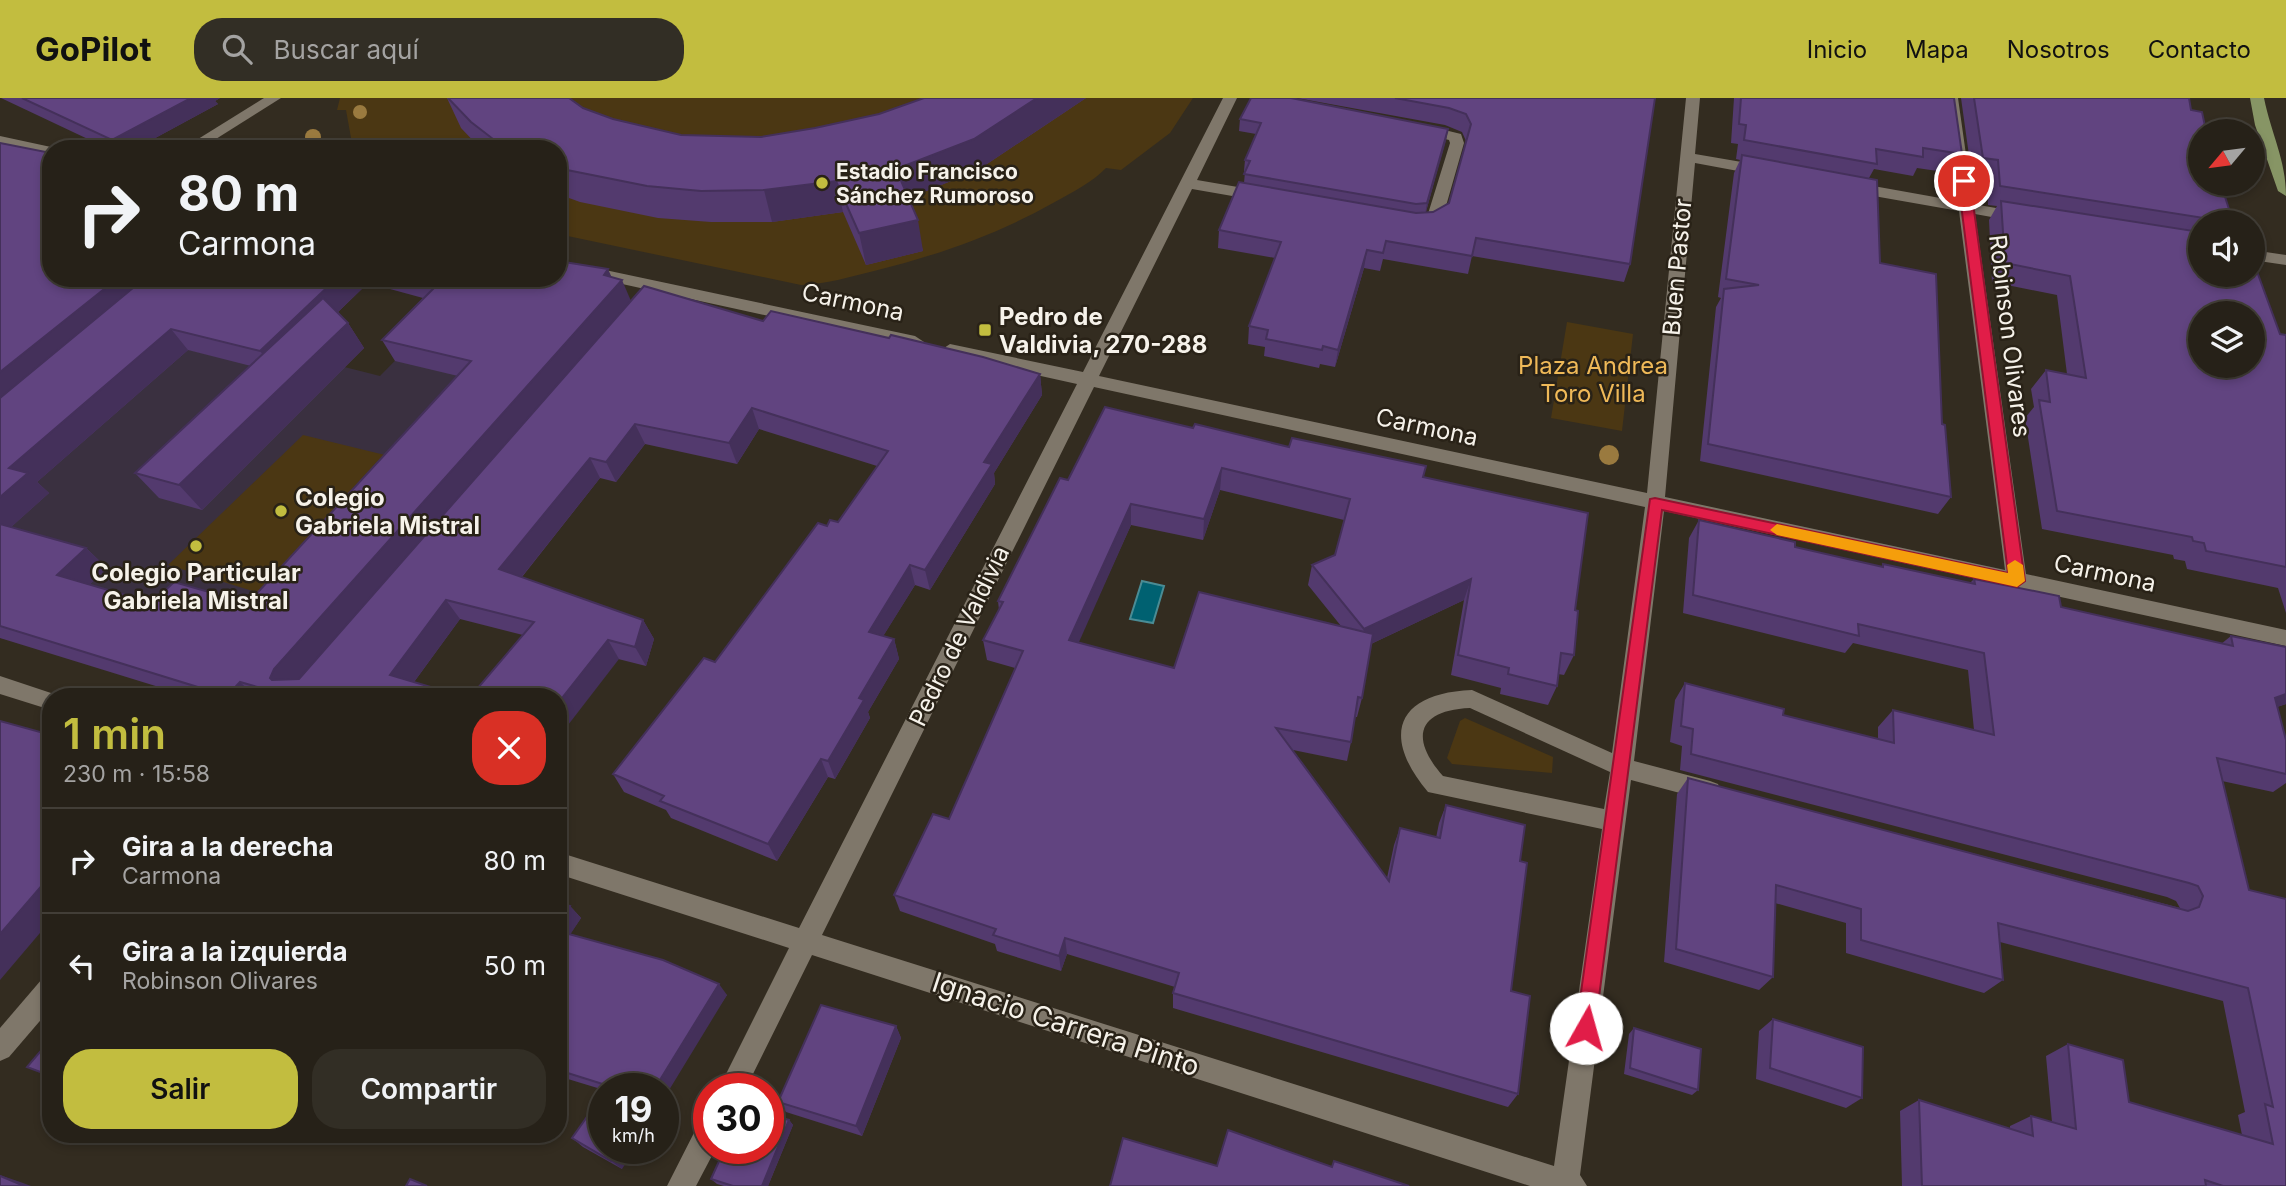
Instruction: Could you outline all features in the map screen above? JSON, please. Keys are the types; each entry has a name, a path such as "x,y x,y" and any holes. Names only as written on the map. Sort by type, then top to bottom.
{"main road":[{"path":"2257,98 2262,125 2286,191"}],"street":[{"path":"204,140 274,98"},
{"name":"Pedro de Valdivia","path":"740,1073 1230,98"},
{"name":"Buen Pastor","path":"1568,1185 1655,503 1693,98"},
{"name":"Robinson Olivares","path":"1951,98 2017,581"},
{"path":"1400,221 1423,224 1434,220 1457,143 1456,136 1451,134 1405,125"},
{"path":"0,140 42,150"},
{"path":"1688,157 1781,174"},
{"path":"1187,183 1280,199"},
{"path":"1835,184 2036,220"},
{"path":"2265,257 2286,260"},
{"name":"Carmona","path":"567,267 2286,638"},
{"path":"638,307 656,286"},
{"path":"0,685 42,698"},
{"path":"1613,821 1436,785 1421,771 1412,754 1410,736 1415,721 1424,709 1438,701 1472,699 1621,767 1727,795"},
{"name":"Ignacio Carrera Pinto","path":"567,866 1568,1185"},
{"path":"0,1048 42,999"},
{"path":"681,1186 693,1163"}],"shaded area":[{"name":"Colegio Particular Gabriela Mistral","path":"435,320 563,350 269,688 226,688 0,638 0,454 137,337 287,374 305,357 380,376"}],"green space":[{"name":"Estadio Francisco Sánchez Rumoroso","path":"340,98 1193,98 1170,133 1121,170 1106,168 1074,191 1010,225 966,243 898,265 838,280 801,285 567,236 567,140 351,140 346,110 337,110"},
{"name":"Plaza Andrea Toro Villa","path":"1567,322 1633,334 1622,431 1551,418"},
{"name":"Colegio Gabriela Mistral","path":"303,435 389,456 259,593 168,565"},
{"path":"1465,718 1553,757 1552,773 1452,764 1447,758 1460,721"}],"water":[{"path":"1142,581 1164,586 1153,623 1130,619"}],"building":[{"path":"22,98 191,98 112,140"},
{"path":"448,98 569,98 583,108 613,119 681,135 761,137 879,114 924,98 1037,98 974,139 896,169 918,220 859,233 836,181 764,190 701,191 647,186 567,170 567,140 495,140 471,122"},
{"path":"1251,98 1291,98 1448,129 1427,203 1416,204 1244,174 1250,161 1245,160 1261,123 1240,119"},
{"path":"1395,98 1655,98 1630,264 1476,238 1472,256 1386,241 1383,253 1367,250 1338,350 1323,346 1322,350 1266,339 1268,330 1249,326 1281,242 1219,230 1239,182 1416,213 1433,212 1449,203 1471,124 1466,114 1449,108"},
{"path":"1741,98 1954,98 1962,154 1923,148 1923,157 1876,149 1877,164 1744,140 1746,125 1739,124"},
{"path":"1974,98 2189,98 2191,110 2202,112 2203,119 2188,119 2188,196 2225,196 2229,210 2188,210 2188,215 2000,186 1998,160 1983,158"},
{"path":"0,143 42,151 42,287 107,287 0,372"},
{"path":"1742,155 1877,180 1880,263 1936,274 1942,424 1945,425 1951,497 1708,444 1724,289 1759,285 1726,279"},
{"path":"2001,201 2188,230 2188,287 2263,287 2280,334 2286,335 2286,567 2206,551 2204,543 2193,541 2192,537 2057,511 2039,400 2050,402 2046,370 2086,378 2070,276 2005,263"},
{"path":"567,262 608,269 604,275 622,280 274,669 270,678 272,680 299,679 644,286 763,321 771,311 889,338 891,335 1040,374 984,462 992,464 925,570 910,565 869,632 894,639 859,698 864,700 828,761 821,759 768,844 660,801 664,796 613,774 704,658 715,662 818,523 827,526 830,520 838,522 888,451 752,408 729,443 635,424 606,462 590,458 499,569 643,620 635,647 608,640 567,692 567,688 478,688 534,622 446,600 390,675 434,688 261,688 240,682 234,688 201,688 0,626 0,524 86,548 57,575 152,603 174,582 248,603 471,361 382,340 435,287 567,287"},
{"path":"134,287 328,287 260,351 171,329 9,468 28,473 0,497 0,398"},
{"path":"323,298 348,323 179,485 135,473"},
{"path":"1105,407 1193,428 1195,424 1289,447 1292,438 1426,466 1423,477 1588,513 1575,610 1578,611 1574,655 1561,653 1557,686 1508,674 1509,668 1458,655 1471,579 1364,629 1312,565 1335,555 1350,499 1222,468 1204,519 1131,504 1069,640 1174,668 1199,592 1373,634 1362,698 1358,697 1351,742 1276,728 1389,881 1400,828 1440,838 1446,805 1525,825 1520,861 1527,863 1511,991 1530,996 1518,1094 1173,993 1179,973 1065,938 1059,956 993,935 996,929 894,895 933,814 949,819 1023,651 983,640 1003,602 998,601 1060,478 1068,480"},
{"path":"1699,520 1795,542 1795,547 1883,567 1883,564 1975,584 1974,579 2059,596 2061,607 2233,646 2231,636 2286,647 2286,694 2275,698 2286,740 2286,774 2217,758 2249,890 2286,899 2286,1186 2223,1186 2205,1180 2206,1186 1922,1186 1919,1100 2033,1136 2031,1116 2076,1129 2068,1044 2123,1060 2129,1102 2273,1144 2265,1104 2273,1107 2248,988 1998,923 2003,980 1861,940 1861,909 1776,885 1773,977 1676,949 1688,778 2188,911 2199,907 2203,896 2198,886 2189,883 1691,754 1693,729 1681,726 1685,683 1784,709 1783,715 1894,743 1893,710 1994,735 1984,653 1858,624 1859,636 1693,595"},
{"path":"0,721 42,733 42,885 0,934"},
{"path":"567,933 663,960 719,984 664,1073 588,1073 588,1079 567,1073"},
{"path":"821,1005 896,1026 856,1126 784,1104 784,1088"},
{"path":"1773,1019 1863,1047 1862,1098 1770,1068"},
{"path":"1634,1028 1701,1049 1698,1090 1630,1068"},
{"path":"42,1050 42,1073 27,1067"},
{"path":"588,1116 588,1147 572,1138"},
{"path":"784,1119 789,1120 784,1132"},
{"path":"1228,1130 1332,1167 1334,1161 1409,1186 1110,1186 1123,1138 1217,1166"},
{"path":"718,1164 771,1164 762,1186 733,1186 711,1179"},
{"path":"0,1176 24,1186 0,1186"},
{"path":"410,1179 427,1186 406,1186"}],"slow traffic":[{"path":"1777,530 2017,581 2015,565"}],"place":[{"name":"Estadio Francisco Sánchez Rumoroso","path":"822,183"},
{"name":"Pedro de Valdivia, 270-288","path":"985,330"},
{"name":"Colegio Gabriela Mistral","path":"281,511"},
{"name":"Colegio Particular Gabriela Mistral","path":"196,546"}],"route":[{"path":"1586,1028 1655,503 2017,581 1964,181"}]}
